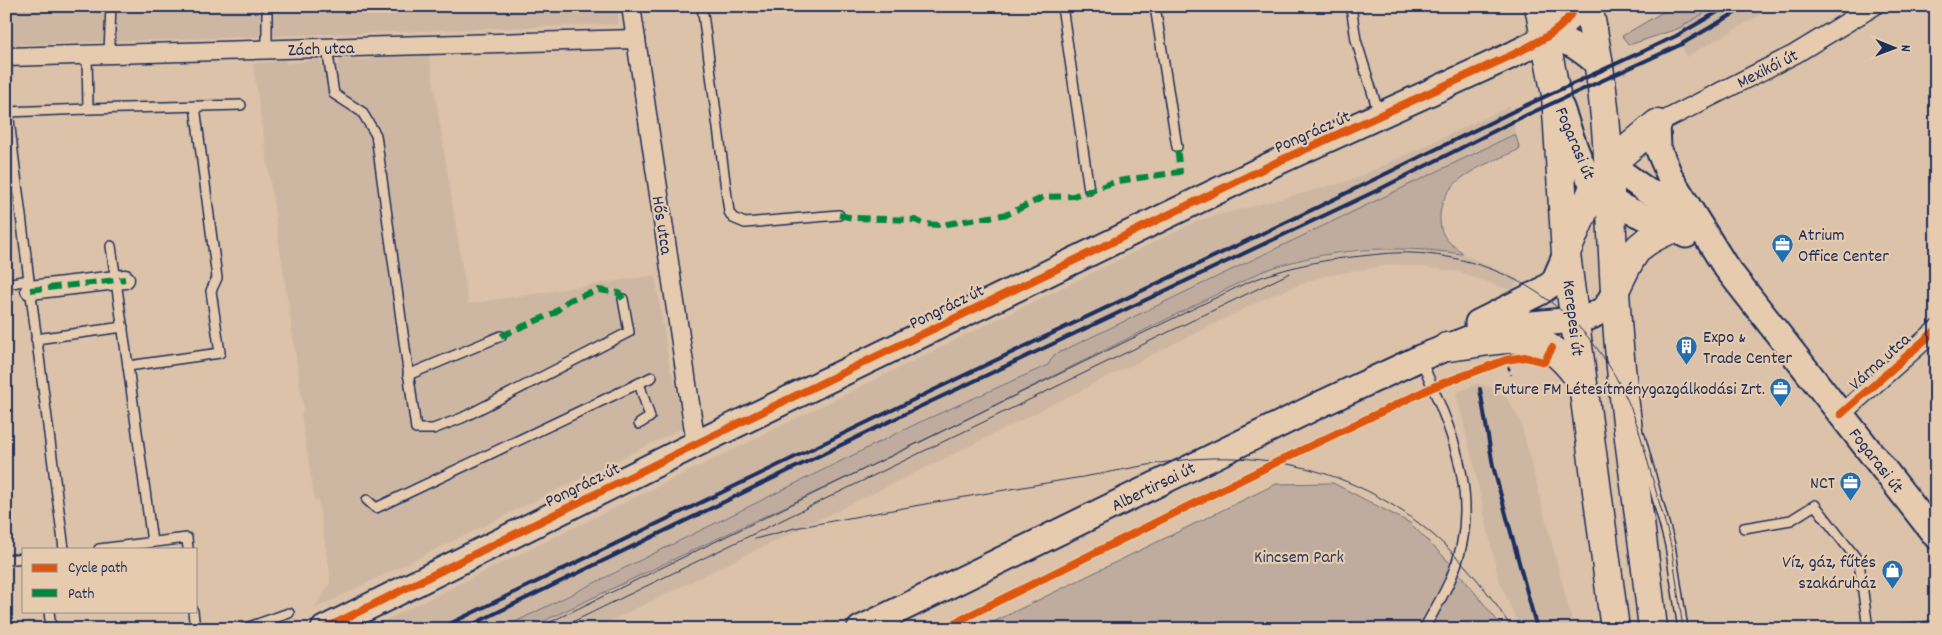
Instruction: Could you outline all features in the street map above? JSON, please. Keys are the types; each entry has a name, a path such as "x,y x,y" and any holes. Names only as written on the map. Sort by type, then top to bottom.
{"main road":[{"name":"Kerepesi út","path":"1539,6 1555,88 1566,254 1615,629"},
{"path":"1566,254 1603,194 1610,164 1606,108 1600,65 1588,6"},
{"path":"1606,108 1620,119 1631,124 1657,124"},
{"path":"1610,164 1657,124"},
{"path":"1603,194 1614,252 1610,300 1624,391 1653,629"},
{"path":"1610,300 1636,249 1649,238 1682,219"},
{"path":"1447,346 1500,338 1526,339 1552,348 1568,361 1582,383"}],"street":[{"name":"Hős utca","path":"631,6 696,444"},
{"name":"Pongrácz út","path":"324,629 696,444 1258,172 1510,56 1545,38 1569,18 1575,6"},
{"name":"Mexikói út","path":"1657,124 1795,54 1874,6"},
{"path":"1545,38 1562,39 1573,44 1600,65"},
{"name":"Zách utca","path":"6,58 109,53 636,39"},
{"path":"1510,56 1529,63 1555,88"},
{"name":"Fogarasi út","path":"1555,88 1584,171 1603,194 1682,219"},
{"path":"1657,124 1658,148 1682,219"},
{"name":"Fogarasi út","path":"1610,164 1682,219 1694,241 1725,266 1936,536"},
{"name":"Albertirsai út","path":"1447,346 1468,328 1540,292 1554,282 1566,254"},
{"path":"30,285 120,280"},
{"name":"Albertirsai út","path":"860,629 1321,404 1447,346 1499,327 1574,320 1592,316 1610,300"},
{"name":"Várna utca","path":"1841,414 1936,330"}],"lane":[{"path":"109,53 110,6"},
{"path":"267,6 267,49"},
{"path":"702,6 729,212 733,218 745,223 839,215"},
{"path":"1062,6 1089,190"},
{"path":"1155,6 1177,147"},
{"path":"1351,6 1356,40 1380,116"},
{"path":"327,48 334,94 362,112 376,135 416,429 433,429 462,418 629,332 622,299"},
{"path":"87,54 88,110"},
{"path":"64,548 7,112 241,105"},
{"path":"128,366 220,353 211,291 217,278 196,106"},
{"path":"111,246 120,280 123,326 152,542"},
{"path":"6,284 30,285"},
{"path":"36,339 123,326"},
{"path":"408,375 501,336"},
{"path":"1420,358 1454,439 1463,474 1464,528 1452,577 1424,629"},
{"path":"367,500 376,508 652,376"},
{"path":"639,383 650,417 639,424"},
{"path":"1624,391 1645,451 1670,545 1683,629"},
{"path":"1744,528 1791,520 1815,505 1859,562 1868,629"},
{"path":"107,548 186,538 188,548"},
{"path":"6,560 22,558"},
{"path":"49,612 51,629"},
{"path":"194,612 195,629"},
{"path":"243,629 289,613"},
{"path":"1896,629 1936,626"}],"path":[{"path":"1497,364 1516,358"}],"shaded area":[{"path":"6,6 617,6 619,24 6,45"},
{"path":"1717,6 1776,6 1686,57 1677,29"},
{"path":"429,54 468,304 655,275 669,363 671,373 673,373 683,428 314,609 330,582 330,574 318,500 315,501 301,413 304,412 253,64 285,60 286,64 320,59 321,65 339,65 339,59 370,60 370,55"},
{"path":"1510,106 1515,134 1054,355 1048,365 918,423 501,629 368,629 1200,220 1352,180"},
{"path":"1394,248 1428,249 1462,254 1518,279 1512,291 1457,271 1393,264 1320,277 1270,296 935,463 594,629 527,629 925,440 1261,272 1317,256"},
{"path":"1477,384 1488,386 1506,397 1520,420 1574,629 1520,629 1498,577 1456,393"}],"green space":[{"path":"1673,6 1717,6 1677,29 1629,45 1622,36"},
{"path":"1515,134 1520,149 1470,173 1449,190 1443,202 1440,215 1441,228 1448,241 1462,254 1411,249 1360,250 1310,258 1261,272 925,440 527,629 501,629 918,423 1048,365 1054,355"},
{"name":"Kincsem Park","path":"1333,483 1410,523 1455,568 1504,629 979,629 1276,484"}],"tram line":[{"path":"536,629 1246,283 1311,263 1352,257 1404,253 1446,257 1478,265 1509,277 1537,292 1563,312 1586,335 1606,361 1628,401 1643,444 1671,546 1683,629"},
{"path":"558,629 1290,273"},
{"path":"755,539 795,528 1157,464 1212,458 1260,460 1304,468 1347,482 1386,501 1422,526 1456,556 1485,590 1512,629"}],"railway":[{"path":"439,629 1516,110 1676,36 1728,6"},
{"path":"463,629 913,410 1378,190 1518,119 1680,45 1747,6"},
{"path":"1480,389 1493,466 1537,629"}],"marked path":[{"path":"839,215 853,218 915,220 924,224 941,225 1008,214 1044,197 1073,196 1118,181 1180,172 1177,147"},
{"path":"30,290 125,279"},
{"path":"501,336 554,313 569,300 599,290 619,293 623,299"}],"cycle path":[{"path":"324,629 696,444 1275,163 1510,56 1556,31 1575,6"},
{"path":"1841,414 1936,330"},
{"path":"942,629 1277,462 1433,387 1506,360 1525,357 1544,362 1552,348"}],"place":[{"name":"Atrium Office Center","path":"1782,263"},
{"name":"Expo & Trade Center","path":"1687,365"},
{"name":"Future FM Létesítménygazgálkodási Zrt.","path":"1781,407"},
{"name":"NCT","path":"1851,501"},
{"name":"Víz, gáz, fűtés szakáruház","path":"1892,590"}]}
